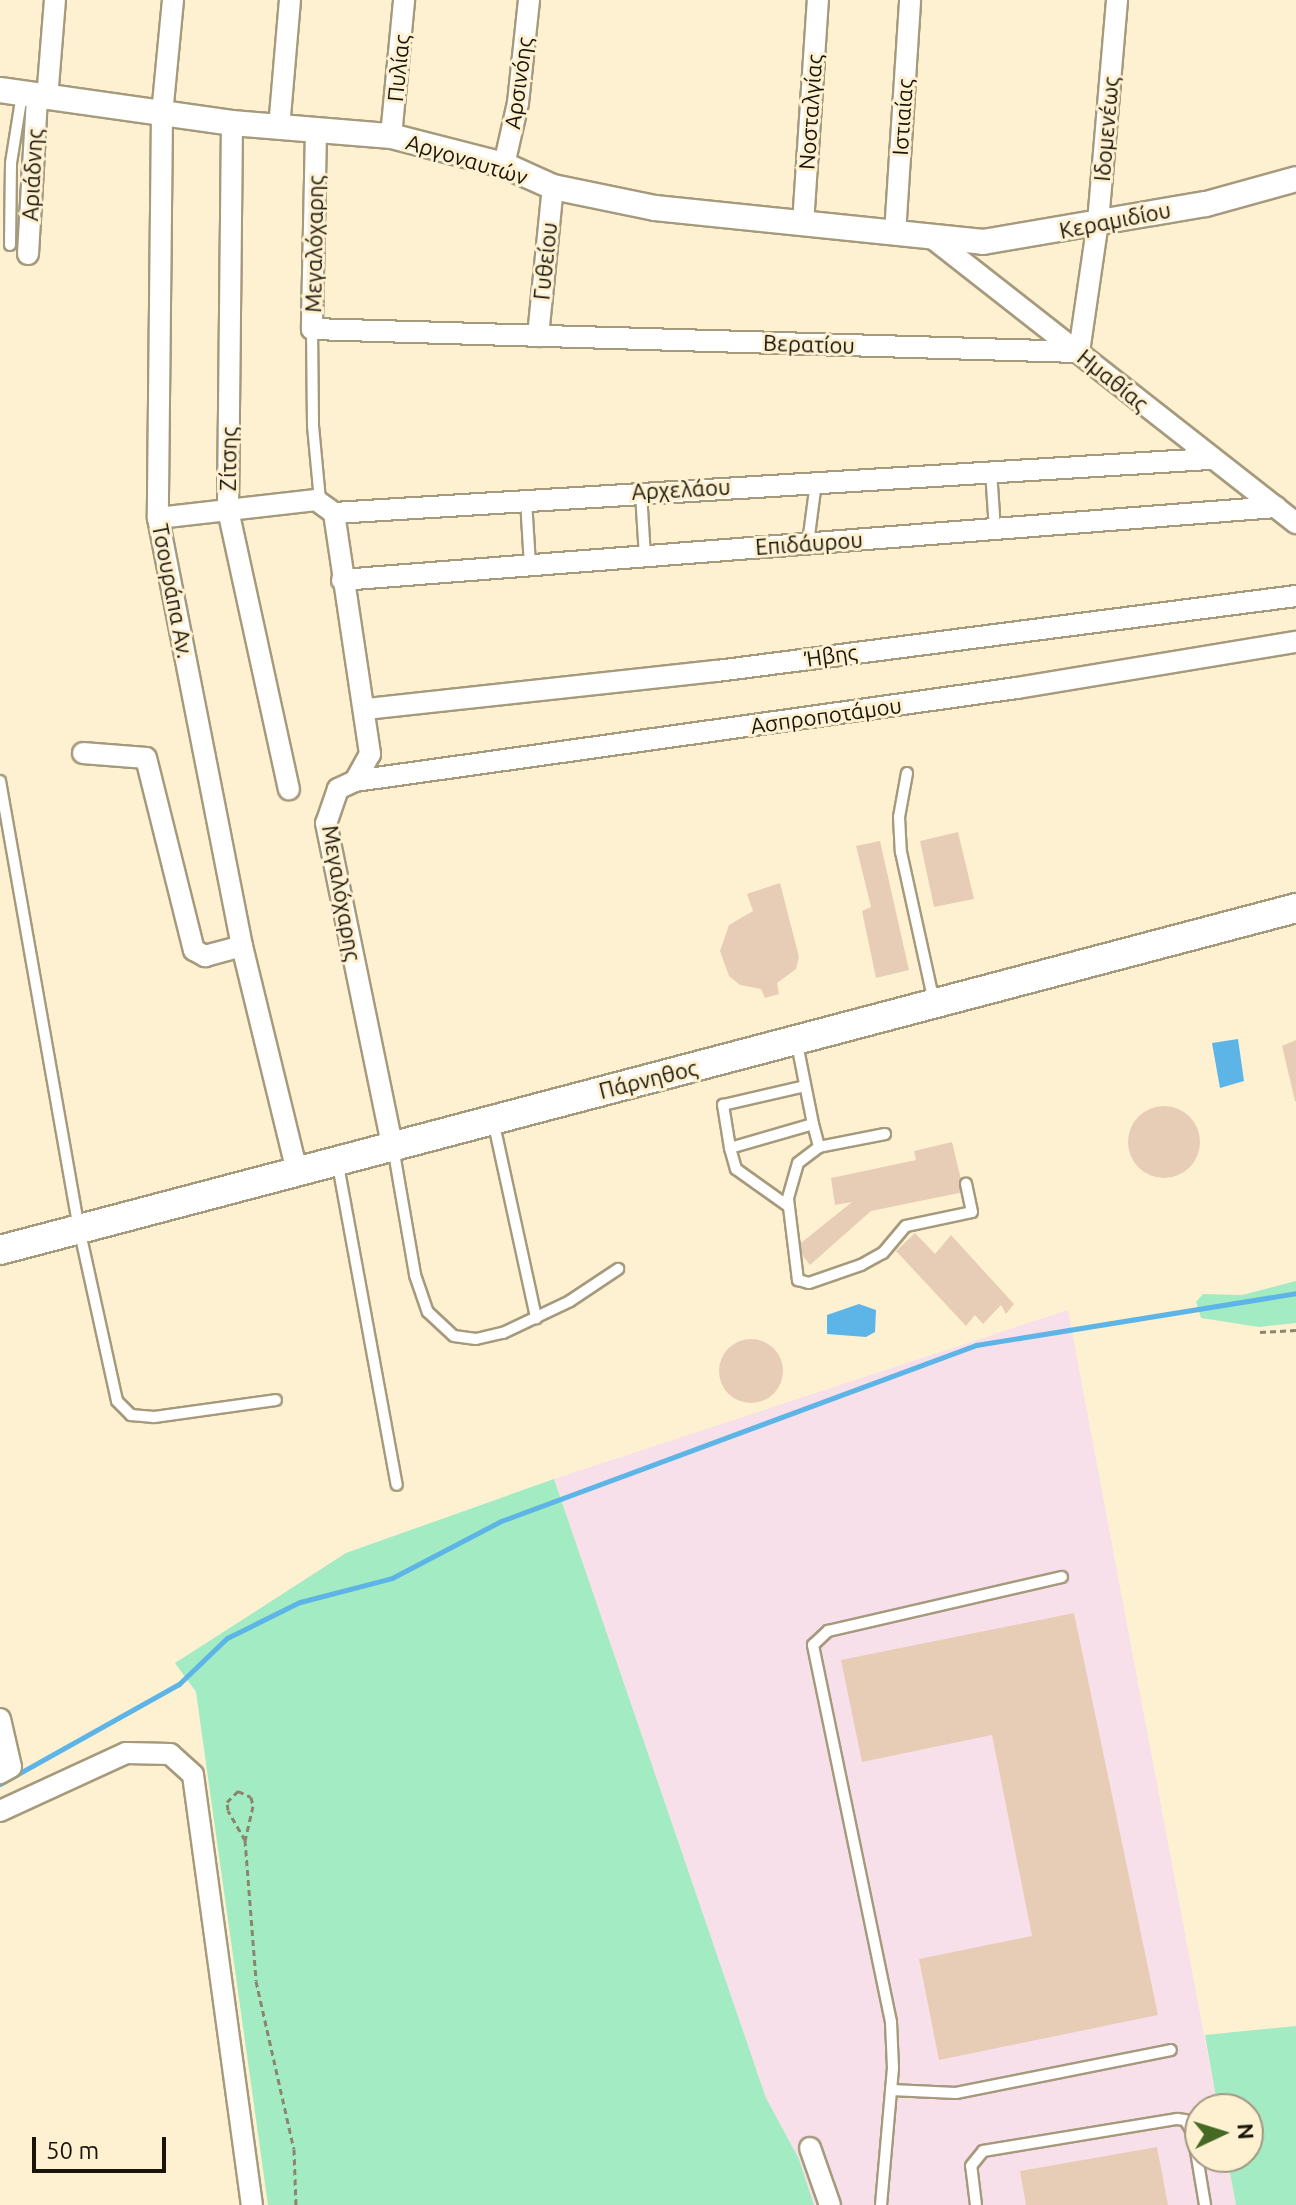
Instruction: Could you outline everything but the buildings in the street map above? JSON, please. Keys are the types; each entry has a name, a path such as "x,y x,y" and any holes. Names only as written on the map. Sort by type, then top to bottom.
{"main road":[{"name":"Πάρνηθος","path":"0,1250 1296,908"}],"street":[{"name":"Αριάδνης","path":"19,250 26,95 55,0"},
{"name":"Τσουράπα Αν.","path":"173,0 162,114 158,518 242,946 297,1171"},
{"path":"279,128 290,0"},
{"name":"Πυλίας","path":"391,136 404,0"},
{"name":"Αρσινόης","path":"504,165 518,103 529,0"},
{"name":"Νοσταλγίας","path":"803,224 818,0"},
{"name":"Ιστιαίας","path":"895,234 910,0"},
{"name":"Ιδομενέως","path":"1079,352 1098,222 1117,0"},
{"name":"Αργοναυτών","path":"26,95 232,123 391,136 504,165 553,187 655,208 931,237"},
{"name":"Ζίτσης","path":"232,123 228,510 289,789"},
{"name":"Μεγαλόχαρης","path":"312,329 316,131"},
{"name":"Κεραμιδίου","path":"931,237 983,242 1206,204 1296,179"},
{"name":"Γυθείου","path":"538,336 553,187"},
{"name":"Ημαθίας","path":"931,237 1210,459 1296,523"},
{"name":"Βερατίου","path":"312,329 1079,352"},
{"name":"Αρχελάου","path":"158,518 228,510 525,498 1210,459"},
{"name":"Μεγαλόχαρης","path":"327,507 366,709 370,754 355,781 338,789 326,823 392,1145"},
{"name":"Επιδάυρου","path":"342,580 1276,507"},
{"name":"Ήβης","path":"366,709 717,671 1296,596"},
{"name":"Ασπροποτάμου","path":"355,781 1017,688 1296,642"},
{"path":"83,753 146,758 194,950 205,956 242,946"},
{"path":"0,1719 11,1767 0,1773"},
{"path":"0,1811 126,1753 170,1754 193,1775 252,2205"},
{"path":"810,2148 830,2205"}],"lane":[{"name":"Μεγαλόχαρης","path":"312,329 313,426 327,507"},
{"path":"991,471 995,529"},
{"path":"808,543 816,481"},
{"path":"641,491 645,556"},
{"path":"525,498 530,565"},
{"path":"907,773 899,817 901,852 935,1004"},
{"path":"0,781 79,1228 117,1401 131,1415 154,1417 276,1400"},
{"path":"797,1042 819,1147"},
{"path":"788,1206 736,1169 723,1105 805,1086"},
{"path":"493,1118 536,1318"},
{"path":"730,1148 813,1124"},
{"path":"885,1134 819,1147 798,1163 788,1206 798,1280 809,1283 883,1253 906,1226 972,1212 966,1184"},
{"path":"392,1145 415,1275 428,1312 454,1336 476,1339 536,1318 618,1269"},
{"path":"336,1159 397,1485"},
{"path":"881,2205 891,2090 891,2022 813,1645 828,1631 1062,1577"},
{"path":"891,2090 956,2093 1171,2050"},
{"path":"976,2205 971,2166 983,2151 1177,2119 1185,2120 1193,2133 1205,2205"}],"path":[{"path":"1260,1332 1296,1330"},
{"path":"245,1840 228,1810 227,1802 238,1791 245,1792 253,1806 245,1840 257,1990 294,2149 296,2205"}],"shaded area":[{"path":"1068,1310 1215,2093 1184,2093 1184,2173 1230,2173 1236,2205 814,2205 799,2159 766,2098 554,1479"}],"green space":[{"path":"1296,1281 1296,1323 1259,1327 1201,1318 1196,1302 1203,1294 1242,1295"},
{"path":"554,1479 766,2098 799,2159 814,2205 268,2205 196,1692 175,1663 346,1553"},
{"path":"1296,2026 1296,2205 1236,2205 1230,2173 1264,2173 1264,2093 1215,2093 1205,2035"}],"water":[{"path":"1238,1039 1244,1081 1220,1088 1212,1043"},
{"path":"859,1304 876,1310 875,1332 866,1337 827,1334 827,1315"}],"waterway":[{"path":"0,1784 179,1684 227,1638 300,1602 392,1578 501,1521 976,1345 1296,1293"}]}
